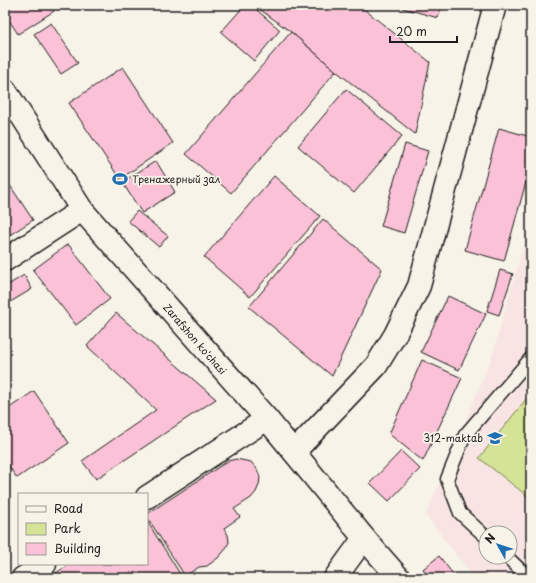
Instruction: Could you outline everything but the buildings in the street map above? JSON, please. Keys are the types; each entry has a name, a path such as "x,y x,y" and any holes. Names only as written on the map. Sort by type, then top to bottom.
{"street":[{"path":"294,452 376,366 420,286 495,5"},
{"name":"Zarafshon ko'chasi","path":"5,90 82,210 267,419 364,538 399,578"},
{"path":"5,260 82,210"},
{"path":"148,496 267,419"},
{"path":"335,578 364,538"},
{"path":"23,578 43,565"}],"lane":[{"path":"478,529 460,512 447,480 464,435 531,358"},
{"path":"515,565 528,578"}],"shaded area":[{"name":"312-maktab","path":"531,219 531,578 474,578 426,515 491,360"}],"green space":[{"path":"531,393 531,499 479,458"}],"place":[{"name":"Тренажерный зал","path":"120,179"},
{"name":"312-maktab","path":"495,438"}]}
